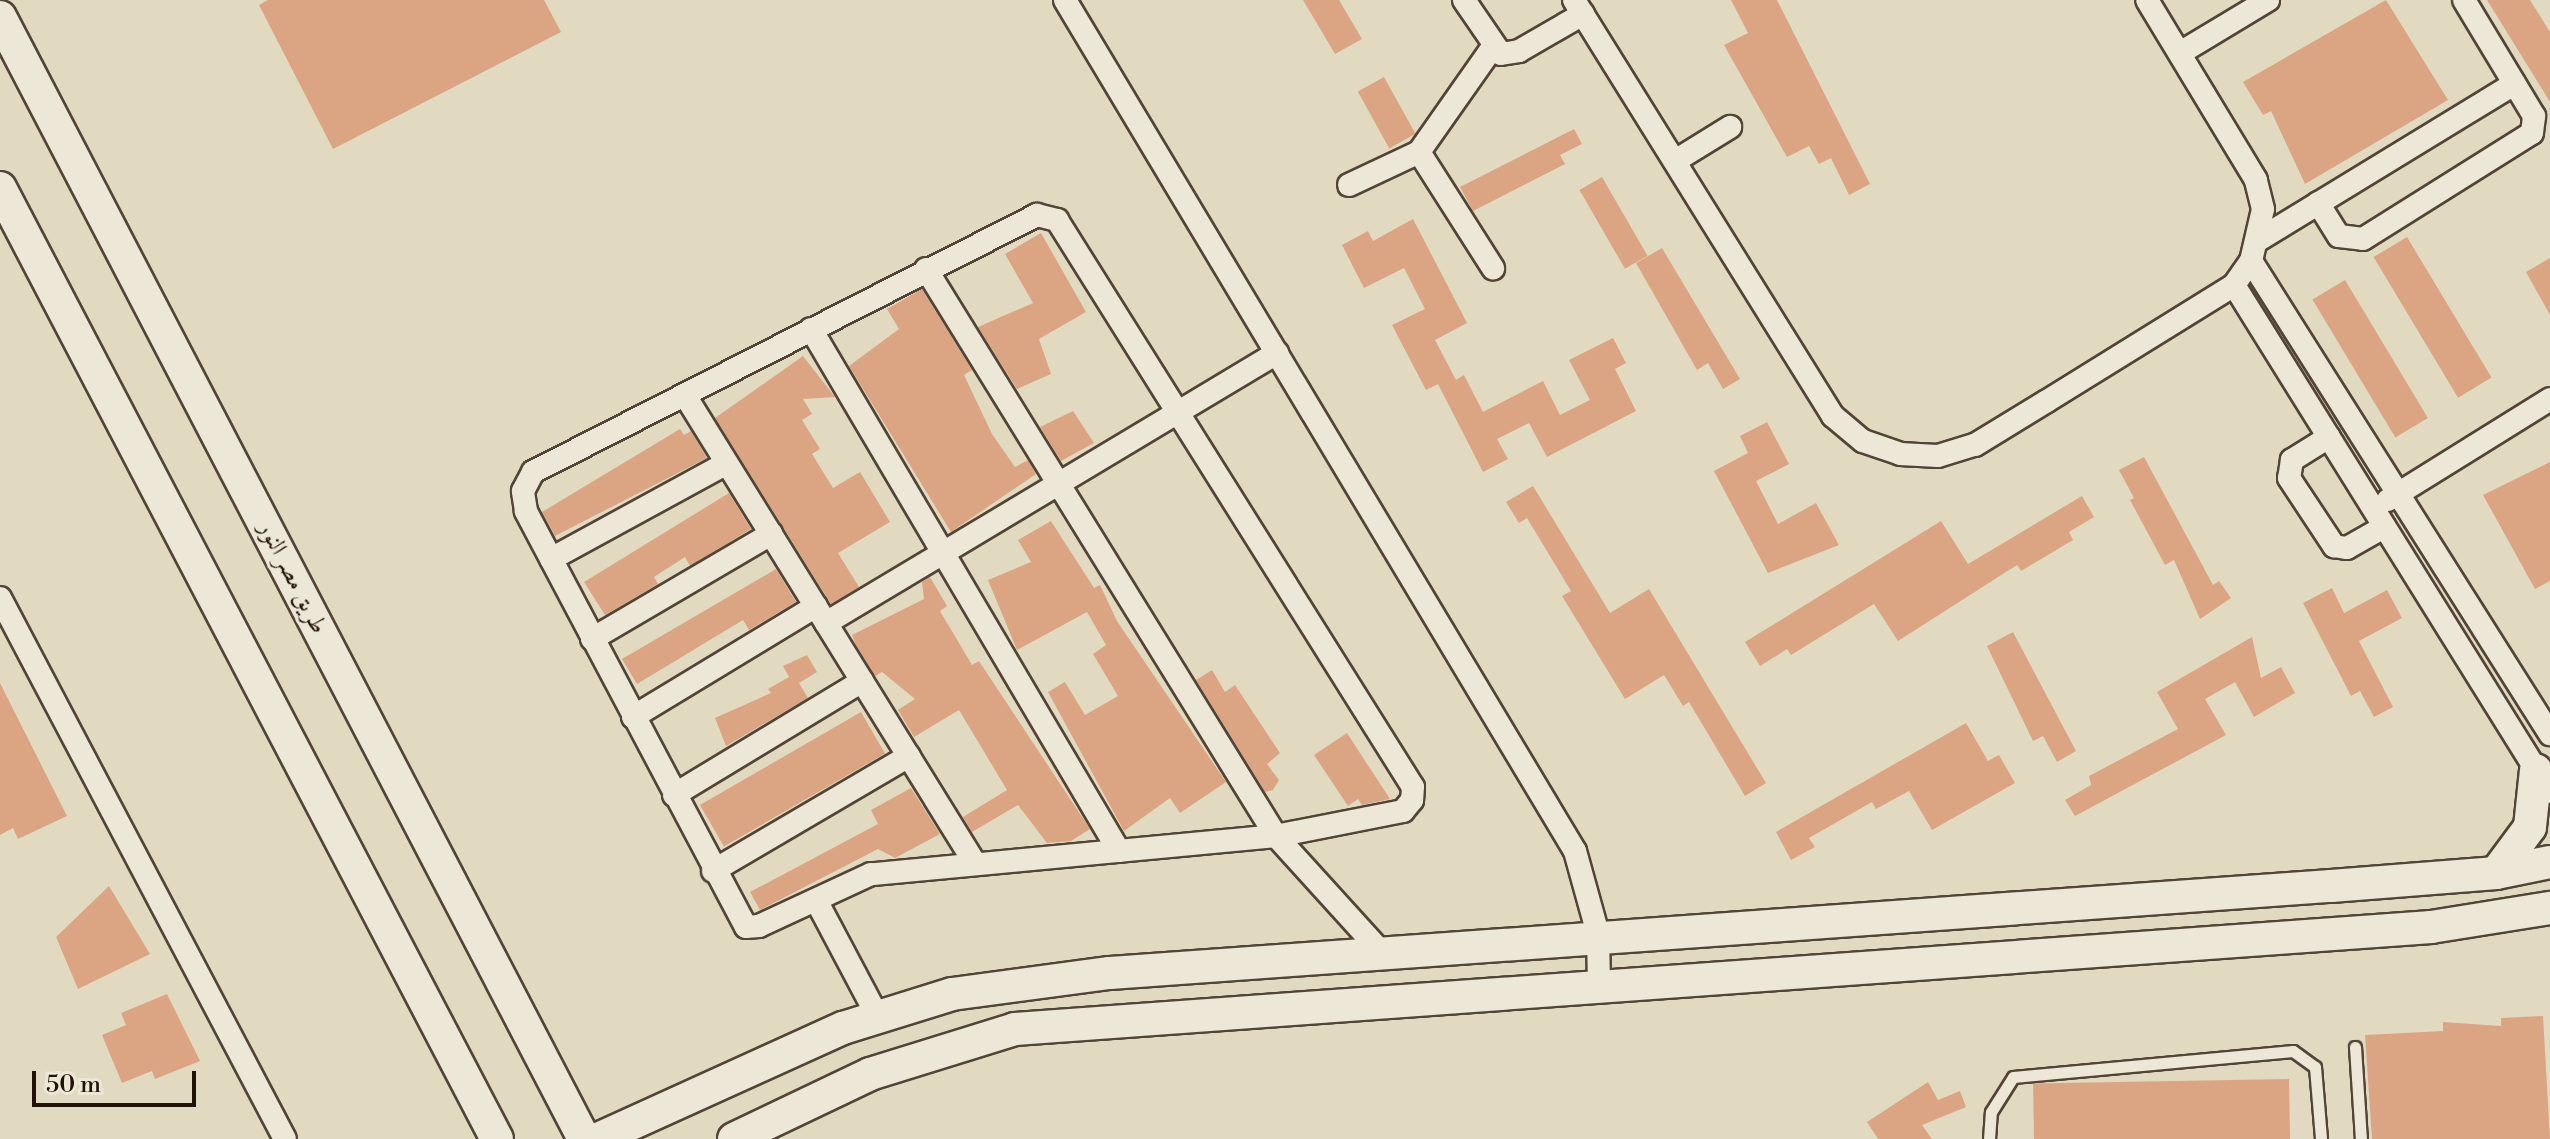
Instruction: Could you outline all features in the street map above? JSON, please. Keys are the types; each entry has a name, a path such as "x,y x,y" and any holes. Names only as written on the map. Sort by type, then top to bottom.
{"street":[{"path":"1065,0 1575,851 1598,934 1599,985"},
{"path":"1464,0 1492,48 1510,55 1579,7 1833,416 1850,433 1900,454 1938,456 1975,445 2234,285 2251,261 2260,239 2256,180 2147,0"},
{"path":"2180,53 2268,0"},
{"path":"2318,203 2339,236 2353,241 2425,201 2532,133 2534,116 2464,0"},
{"name":"طريق مصر النور","path":"0,17 584,1139"},
{"path":"1349,185 1419,152 1492,48"},
{"path":"2260,239 2514,84"},
{"path":"1675,161 1730,127"},
{"path":"1419,152 1493,268"},
{"path":"0,188 497,1139"},
{"path":"1048,215 1057,220 1413,787 1403,811 1276,836 1119,851 973,860 871,874 816,900 746,927 713,871 526,511 523,491 533,472 686,397 926,269 1048,215"},
{"path":"2251,261 2550,734"},
{"path":"926,269 1276,836 1381,952"},
{"path":"2234,285 2543,781 2530,827 2496,873"},
{"path":"811,329 1119,851"},
{"path":"633,717 821,615 944,553 1277,353"},
{"path":"686,397 973,860"},
{"path":"2329,437 2292,460 2289,478 2334,546 2347,548 2379,518 2398,493 2550,399"},
{"path":"551,559 727,463"},
{"path":"592,639 771,534"},
{"path":"0,598 285,1139"},
{"path":"674,795 862,681"},
{"path":"713,871 909,756"},
{"path":"598,1139 878,1017 952,994 1110,973 1598,934 2496,873 2550,862"},
{"path":"816,900 878,1017"},
{"path":"734,1139 870,1074 1015,1029 2431,927 2550,908"}],"lane":[{"path":"2355,1047 2361,1139"},
{"path":"1989,1139 1991,1112 2013,1077 2293,1051 2315,1067 2321,1139"}],"building":[{"path":"268,0 544,0 561,32 333,149 259,5"},
{"path":"1303,0 1339,0 1362,39 1335,54"},
{"path":"1731,0 1777,0 1870,184 1849,195 1831,158 1819,164 1809,146 1787,157 1724,45 1748,33"},
{"path":"2386,0 2448,100 2305,184 2271,111 2263,115 2243,82"},
{"path":"2487,0 2530,0 2550,32 2550,102"},
{"path":"1384,77 1416,134 1389,148 1358,92"},
{"path":"1574,129 1582,144 1560,155 1565,164 1473,211 1460,187"},
{"path":"1602,177 1648,256 1625,269 1579,190"},
{"path":"1413,219 1467,323 1435,340 1456,380 1464,375 1483,412 1543,381 1560,415 1590,400 1569,360 1613,338 1626,363 1615,369 1636,411 1547,457 1529,423 1497,439 1508,459 1483,472 1438,384 1426,390 1392,325 1425,309 1404,268 1364,288 1342,245 1368,231 1373,241"},
{"path":"1041,233 1086,312 1039,339 1051,374 1017,389 978,327 1033,303 1005,254"},
{"path":"2407,237 2491,378 2458,398 2374,257"},
{"path":"1662,248 1740,379 1723,389 1708,363 1697,370 1636,263"},
{"path":"2550,258 2550,315 2526,272"},
{"path":"2345,280 2428,418 2395,438 2312,300"},
{"path":"922,289 972,370 964,375 992,434 1015,467 1028,460 1036,474 951,532 849,366 899,329 887,309"},
{"path":"803,356 835,397 803,399 812,414 802,420 820,449 812,454 833,488 860,472 890,522 838,553 859,587 831,604 715,418"},
{"path":"1073,411 1094,443 1061,461 1040,427"},
{"path":"1767,422 1789,464 1756,481 1778,524 1816,503 1839,545 1768,573 1714,471 1748,453 1740,436"},
{"path":"680,429 684,435 691,431 707,458 555,536 542,512"},
{"path":"2144,457 2213,585 2219,581 2231,598 2200,619 2174,560 2165,565 2130,500 2134,498 2119,470"},
{"path":"2550,462 2550,581 2535,589 2483,495"},
{"path":"1533,486 1610,613 1649,589 1766,783 1745,796 1689,702 1683,706 1664,675 1625,699 1562,596 1571,591 1527,518 1519,523 1506,502"},
{"path":"729,493 751,529 690,566 685,557 654,577 658,584 605,615 584,582"},
{"path":"2082,496 2094,517 2069,532 2073,540 2021,571 2017,565 1898,641 1874,604 1791,655 1787,649 1760,666 1745,642 1941,521 1968,564"},
{"path":"1051,521 1094,588 1100,585 1117,621 1226,782 1180,813 1170,798 1124,831 1048,692 1065,682 1085,715 1118,696 1093,654 1106,645 1087,612 1017,650 988,580 1031,562 1018,540"},
{"path":"776,569 796,602 749,630 743,620 637,684 622,659"},
{"path":"930,577 947,606 940,611 972,665 979,661 1090,829 1071,841 1047,843 1018,805 972,832 963,817 1007,790 959,710 914,737 898,710 915,699 882,672 875,676 856,645 852,635 924,599 922,582"},
{"path":"2332,588 2344,613 2387,590 2402,618 2359,641 2393,707 2374,717 2360,691 2351,696 2303,603"},
{"path":"2013,632 2076,751 2057,762 2043,736 2033,741 1987,646"},
{"path":"2252,637 2261,678 2281,667 2295,693 2254,717 2235,682 2205,699 2226,735 2075,816 2065,800 2091,785 2089,776 2178,729 2157,692"},
{"path":"807,655 817,672 799,683 808,698 726,746 715,718 771,693 768,689 789,677 783,666"},
{"path":"1212,670 1225,692 1235,685 1280,753 1267,764 1279,780 1273,790 1265,792 1196,680"},
{"path":"0,683 67,816 18,839 13,828 0,835"},
{"path":"861,712 885,754 724,847 700,805"},
{"path":"1966,723 1988,761 1999,755 2015,783 1932,830 1909,791 1876,809 1872,802 1809,838 1815,847 1791,860 1776,832"},
{"path":"1347,733 1390,799 1362,805 1358,799 1348,806 1314,755"},
{"path":"911,788 940,834 895,858 878,849 760,910 750,892 878,824 871,810"},
{"path":"109,886 150,954 78,989 56,937"},
{"path":"167,994 200,1061 155,1079 152,1071 122,1083 102,1035 126,1025 121,1013"},
{"path":"2543,1016 2550,1139 2372,1139 2365,1035 2443,1031 2443,1022 2501,1026 2501,1018"},
{"path":"2289,1079 2290,1139 2034,1139 2033,1083"},
{"path":"1928,1082 1938,1100 1960,1091 1966,1107 1922,1125 1932,1139 1878,1139 1867,1122"}]}
